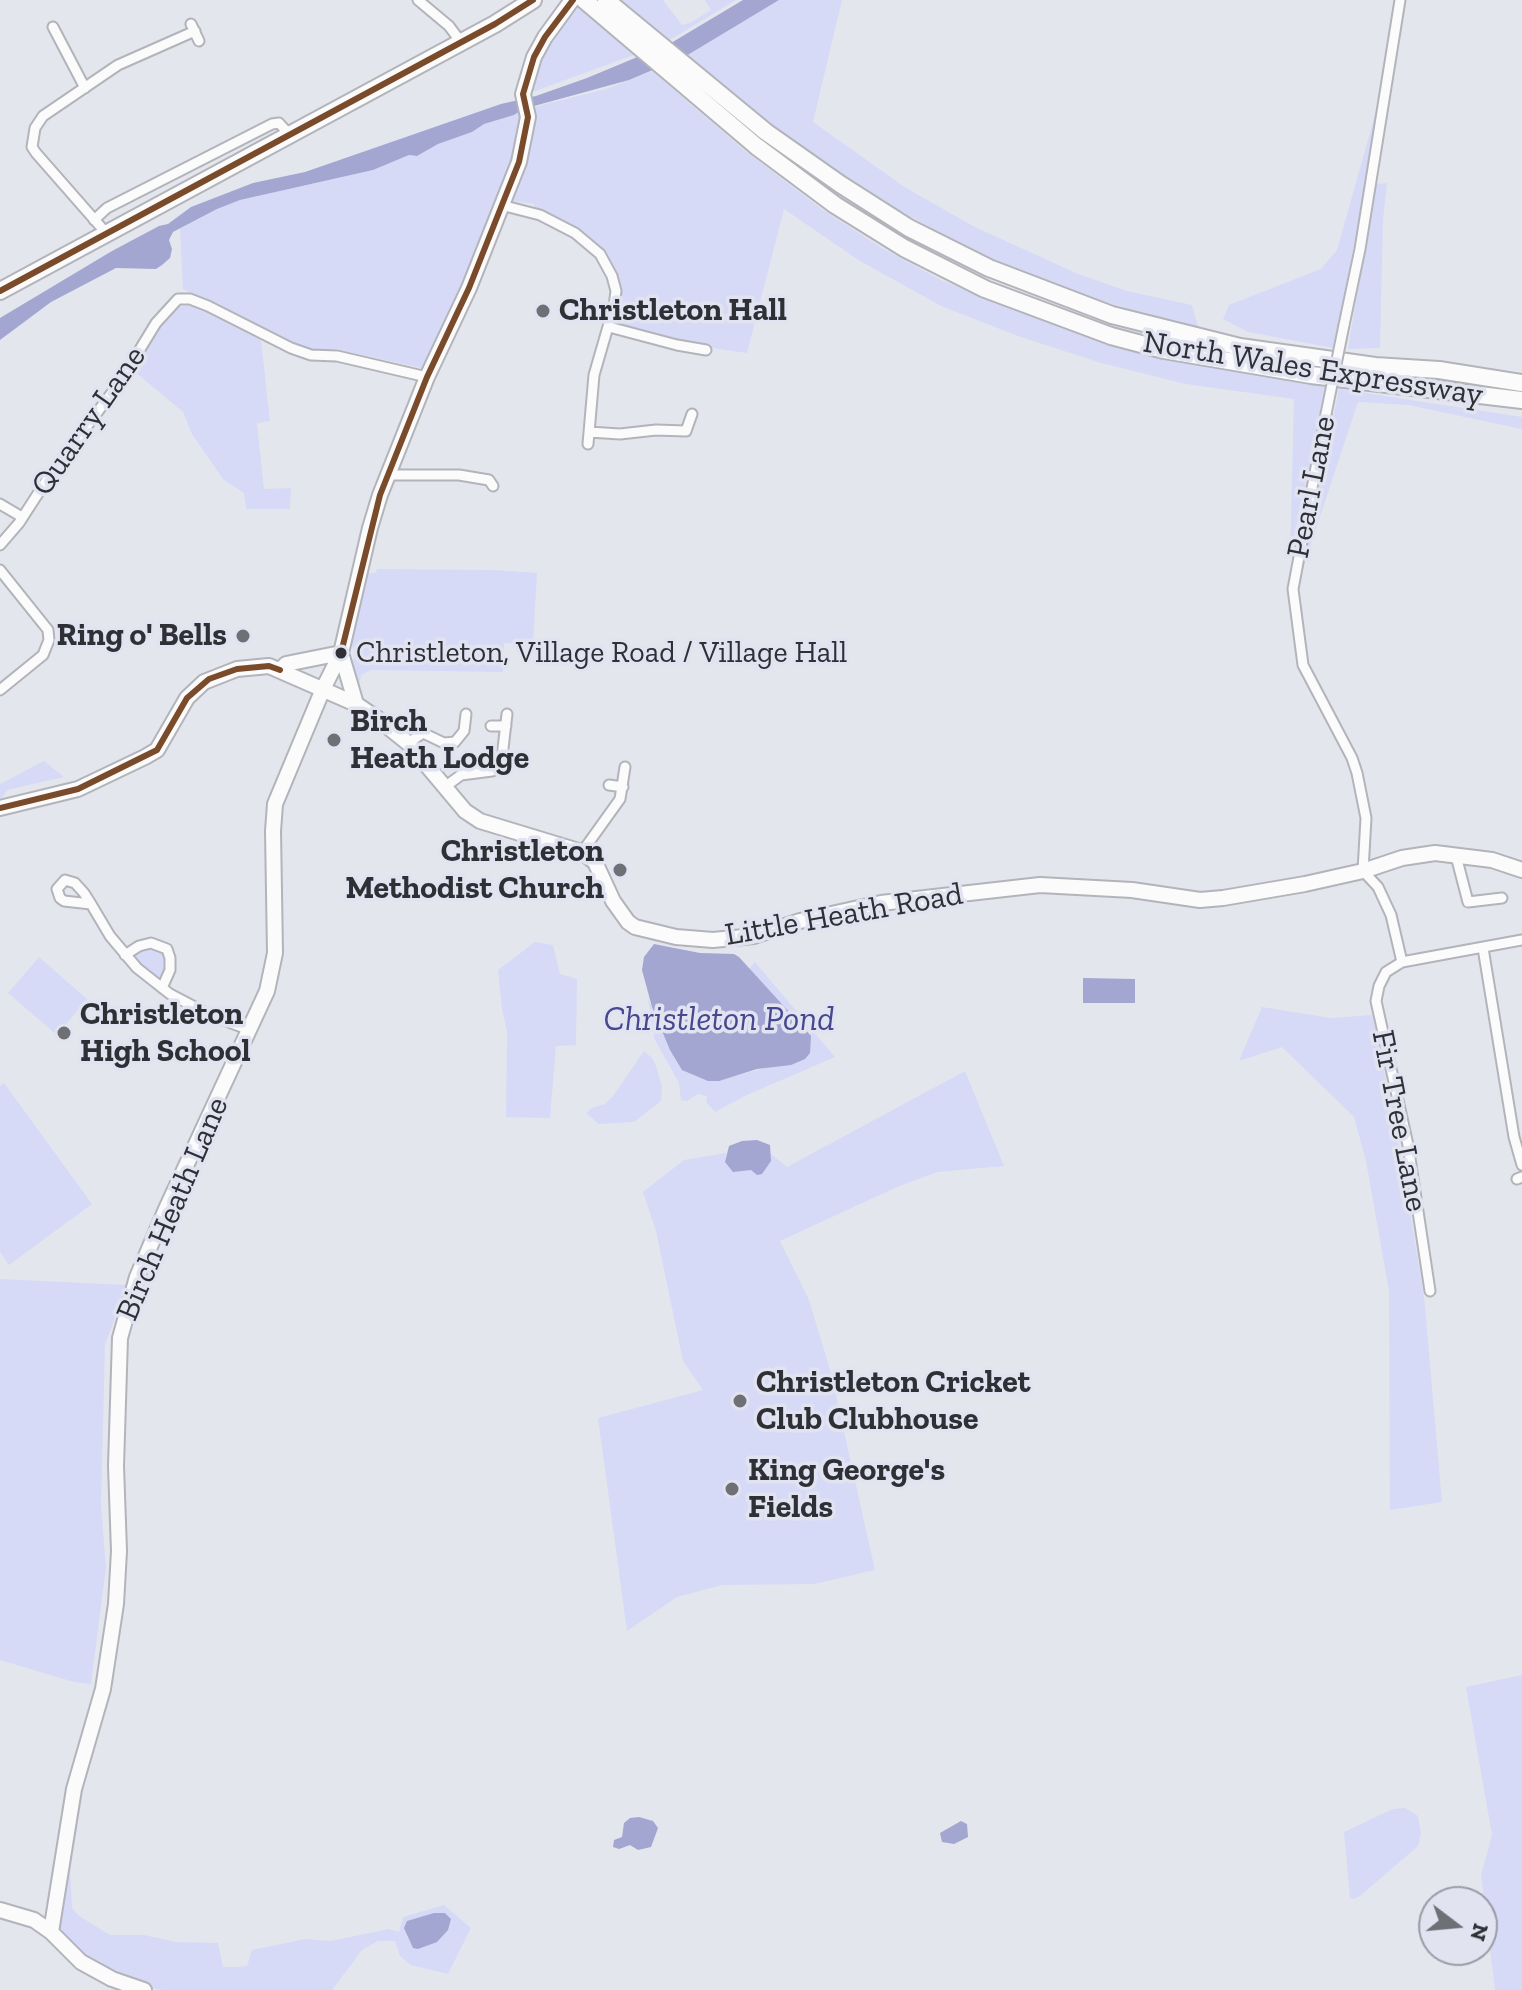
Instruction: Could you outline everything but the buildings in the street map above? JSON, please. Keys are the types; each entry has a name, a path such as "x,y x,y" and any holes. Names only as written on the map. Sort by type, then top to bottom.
{"highway":[{"path":"0,291 533,0"},
{"name":"North Wales Expressway","path":"599,3 688,79 756,146 835,205 904,248 997,294 1111,336 1164,350 1311,375 1522,400"},
{"name":"North Wales Expressway","path":"688,79 909,228 989,268 1055,295 1112,315 1240,347 1522,383"},
{"path":"1439,370 1522,375"},
{"path":"1421,388 1522,410"}],"street":[{"path":"418,0 449,26 461,42"},
{"name":"Birch Heath Lane","path":"51,1932 74,1789 103,1689 116,1604 120,1338 137,1277 267,991 275,953 275,804 340,654 370,528 388,475 427,377 469,288 519,162 527,124 523,94 538,48 572,0"},
{"name":"Pearl Lane","path":"1363,871 1366,818 1357,773 1303,665 1293,589 1372,178 1400,0"},
{"path":"53,27 85,88"},
{"path":"107,234 62,186 32,147 35,128 43,116 118,65 195,32"},
{"path":"94,220 107,208 272,124 279,123 289,134"},
{"path":"501,205 557,222 586,241 608,266 616,291 594,375 588,444"},
{"name":"Quarry Lane","path":"0,545 139,355 156,323 178,299 190,299 208,306 311,355 337,356 427,377"},
{"path":"609,327 706,350"},
{"path":"589,432 686,431 692,414"},
{"path":"388,475 459,475 489,480 493,486"},
{"path":"0,504 22,517"},
{"path":"0,570 48,630 49,640 43,655 0,690"},
{"path":"280,670 286,664 340,654 356,704"},
{"path":"0,808 78,789 145,757 157,750 187,698 209,679 237,669 269,666 356,704 408,743 465,811 480,821 582,852 620,799 625,767"},
{"path":"408,743 423,733 444,743 455,742 464,731 466,714"},
{"path":"446,786 461,775 492,771 501,766 507,714"},
{"path":"491,726 506,726"},
{"path":"609,785 623,787"},
{"name":"Little Heath Road","path":"582,852 595,862 613,901 635,927 676,937 713,940 754,936 800,921 881,903 981,890 1066,885 1132,890 1175,898 1213,899 1305,884 1363,871 1402,858 1435,853 1492,860 1522,870"},
{"path":"1456,856 1468,902 1502,898"},
{"path":"1363,871 1378,887 1391,915 1402,962 1522,940"},
{"path":"91,904 125,955 162,988 212,1016 250,1030"},
{"path":"125,955 151,943 167,949 170,970 162,988"},
{"path":"1483,948 1514,1137 1522,1165"},
{"name":"Fir Tree Lane","path":"1402,962 1386,972 1376,1001 1408,1145 1430,1291"},
{"path":"0,1910 34,1920 81,1962 112,1979 144,1990"}],"shaded area":[{"path":"619,0 663,0 682,25 711,10 705,0 736,0 668,41"},
{"path":"779,0 842,0 813,122 906,188 975,227 1078,274 1127,291 1192,305 1199,330 1092,298 986,259 901,211 812,154 686,56"},
{"path":"580,6 634,55 527,94 543,48"},
{"path":"652,71 744,150 823,210 882,248 943,281 1058,325 1177,361 1325,387 1290,558 1294,399 1186,384 1098,362 1018,336 941,306 860,261 784,209 747,353 677,343 619,325 615,319 621,295 618,278 613,264 599,247 583,233 534,208 534,204 510,201 534,112 530,108 606,89"},
{"path":"1378,104 1377,125 1334,348 1248,332 1223,319 1229,305 1321,269 1337,250"},
{"path":"523,109 511,167 427,367 336,349 317,350 294,345 183,289 180,229 217,209 240,200 373,170 409,155 417,156 438,144"},
{"path":"1387,183 1383,220 1380,348 1348,349 1375,184"},
{"path":"194,305 261,340 270,421 257,423 264,489 291,488 290,509 246,509 244,493 223,479 192,434 183,412 134,371 158,327 176,307"},
{"path":"1339,389 1522,417 1522,429 1408,405 1358,402 1302,571"},
{"path":"376,569 537,573 533,644 504,643 503,672 371,670 361,675 359,688 352,661 358,654 349,642 365,575 377,572"},
{"path":"44,761 64,777 7,790 0,801 0,784"},
{"path":"535,942 553,945 560,974 577,979 576,1045 556,1046 550,1118 506,1117 507,1032 498,970"},
{"path":"154,947 164,950 167,966 159,978 150,975 136,962 135,956 138,951"},
{"path":"39,957 87,999 57,1035 8,993"},
{"path":"755,962 835,1057 715,1112 706,1102 707,1096 698,1094 687,1101 681,1100 679,1083 654,1038 648,998 661,1028 731,1077 777,1065 791,1065 798,1022 749,969"},
{"path":"1262,1007 1331,1018 1372,1015 1395,1122 1424,1296 1442,1502 1390,1510 1389,1291 1366,1161 1354,1117 1282,1047 1239,1061"},
{"path":"644,1051 656,1066 662,1086 661,1101 634,1122 599,1124 586,1113 605,1104 613,1096"},
{"path":"965,1071 1004,1166 937,1172 780,1241 809,1300 831,1373 875,1570 814,1584 722,1585 677,1597 627,1631 598,1418 703,1390 683,1361 656,1231 643,1192 684,1160 726,1153 725,1162 771,1161 770,1153 787,1167"},
{"path":"4,1083 92,1204 9,1265 0,1252 0,1086"},
{"path":"0,1279 127,1285 105,1345 101,1505 106,1567 91,1684 74,1682 0,1660"},
{"path":"1522,1675 1522,1990 1495,1990 1492,1966 1498,1966 1498,1886 1482,1886 1481,1875 1492,1835 1466,1687"},
{"path":"92,1736 70,1870 72,1908 79,1916 110,1935 144,1935 176,1942 218,1943 223,1967 237,1967 247,1966 252,1950 305,1939 331,1941 389,1929 399,1932 403,1917 444,1905 471,1928 448,1974 411,1965 400,1956 395,1941 378,1941 362,1950 332,1990 164,1990 150,1988 99,1967 72,1948 57,1922 71,1832"},
{"path":"1405,1808 1418,1816 1421,1833 1418,1846 1360,1896 1350,1898 1344,1832 1393,1809"}],"water":[{"path":"743,0 779,0 686,56 629,80 523,109 438,144 417,156 409,155 373,170 240,200 217,209 173,232 169,240 172,249 170,258 156,269 116,268 51,302 0,340 0,318 112,251 168,224 191,207 253,183 305,172 501,104 536,96 587,78 671,43"},
{"name":"Christleton Pond","path":"654,944 739,957 811,1036 810,1053 805,1059 791,1065 757,1069 719,1081 708,1081 682,1070 652,1007 642,970 644,957"},
{"path":"1083,978 1135,979 1135,1003 1083,1003"},
{"path":"757,1140 770,1145 771,1161 762,1174 757,1175 751,1170 733,1172 725,1162 729,1146"},
{"path":"630,1818 653,1821 658,1828 651,1847 638,1850 630,1845 619,1849 613,1847 614,1840 622,1837 624,1823"},
{"path":"961,1821 967,1824 968,1837 954,1844 942,1842 940,1833"},
{"path":"445,1913 451,1919 448,1930 437,1942 413,1948 404,1928 407,1921"}],"transit line":[{"path":"0,291 495,24 533,0"},
{"path":"341,653 380,495 519,162 528,117 523,94 534,57 573,0"},
{"path":"0,808 78,789 157,750 187,698 209,679 237,669 269,666 280,670"}],"place":[{"name":"Christleton Hall","path":"543,311"},
{"name":"Ring o' Bells","path":"243,636"},
{"name":"Christleton, Village Road / Village Hall","path":"341,653"},
{"name":"Birch Heath Lodge","path":"334,740"},
{"name":"Christleton Methodist Church","path":"620,870"},
{"name":"Christleton High School","path":"64,1033"},
{"name":"Christleton Cricket Club Clubhouse","path":"740,1401"},
{"name":"King George's Fields","path":"732,1489"}]}
